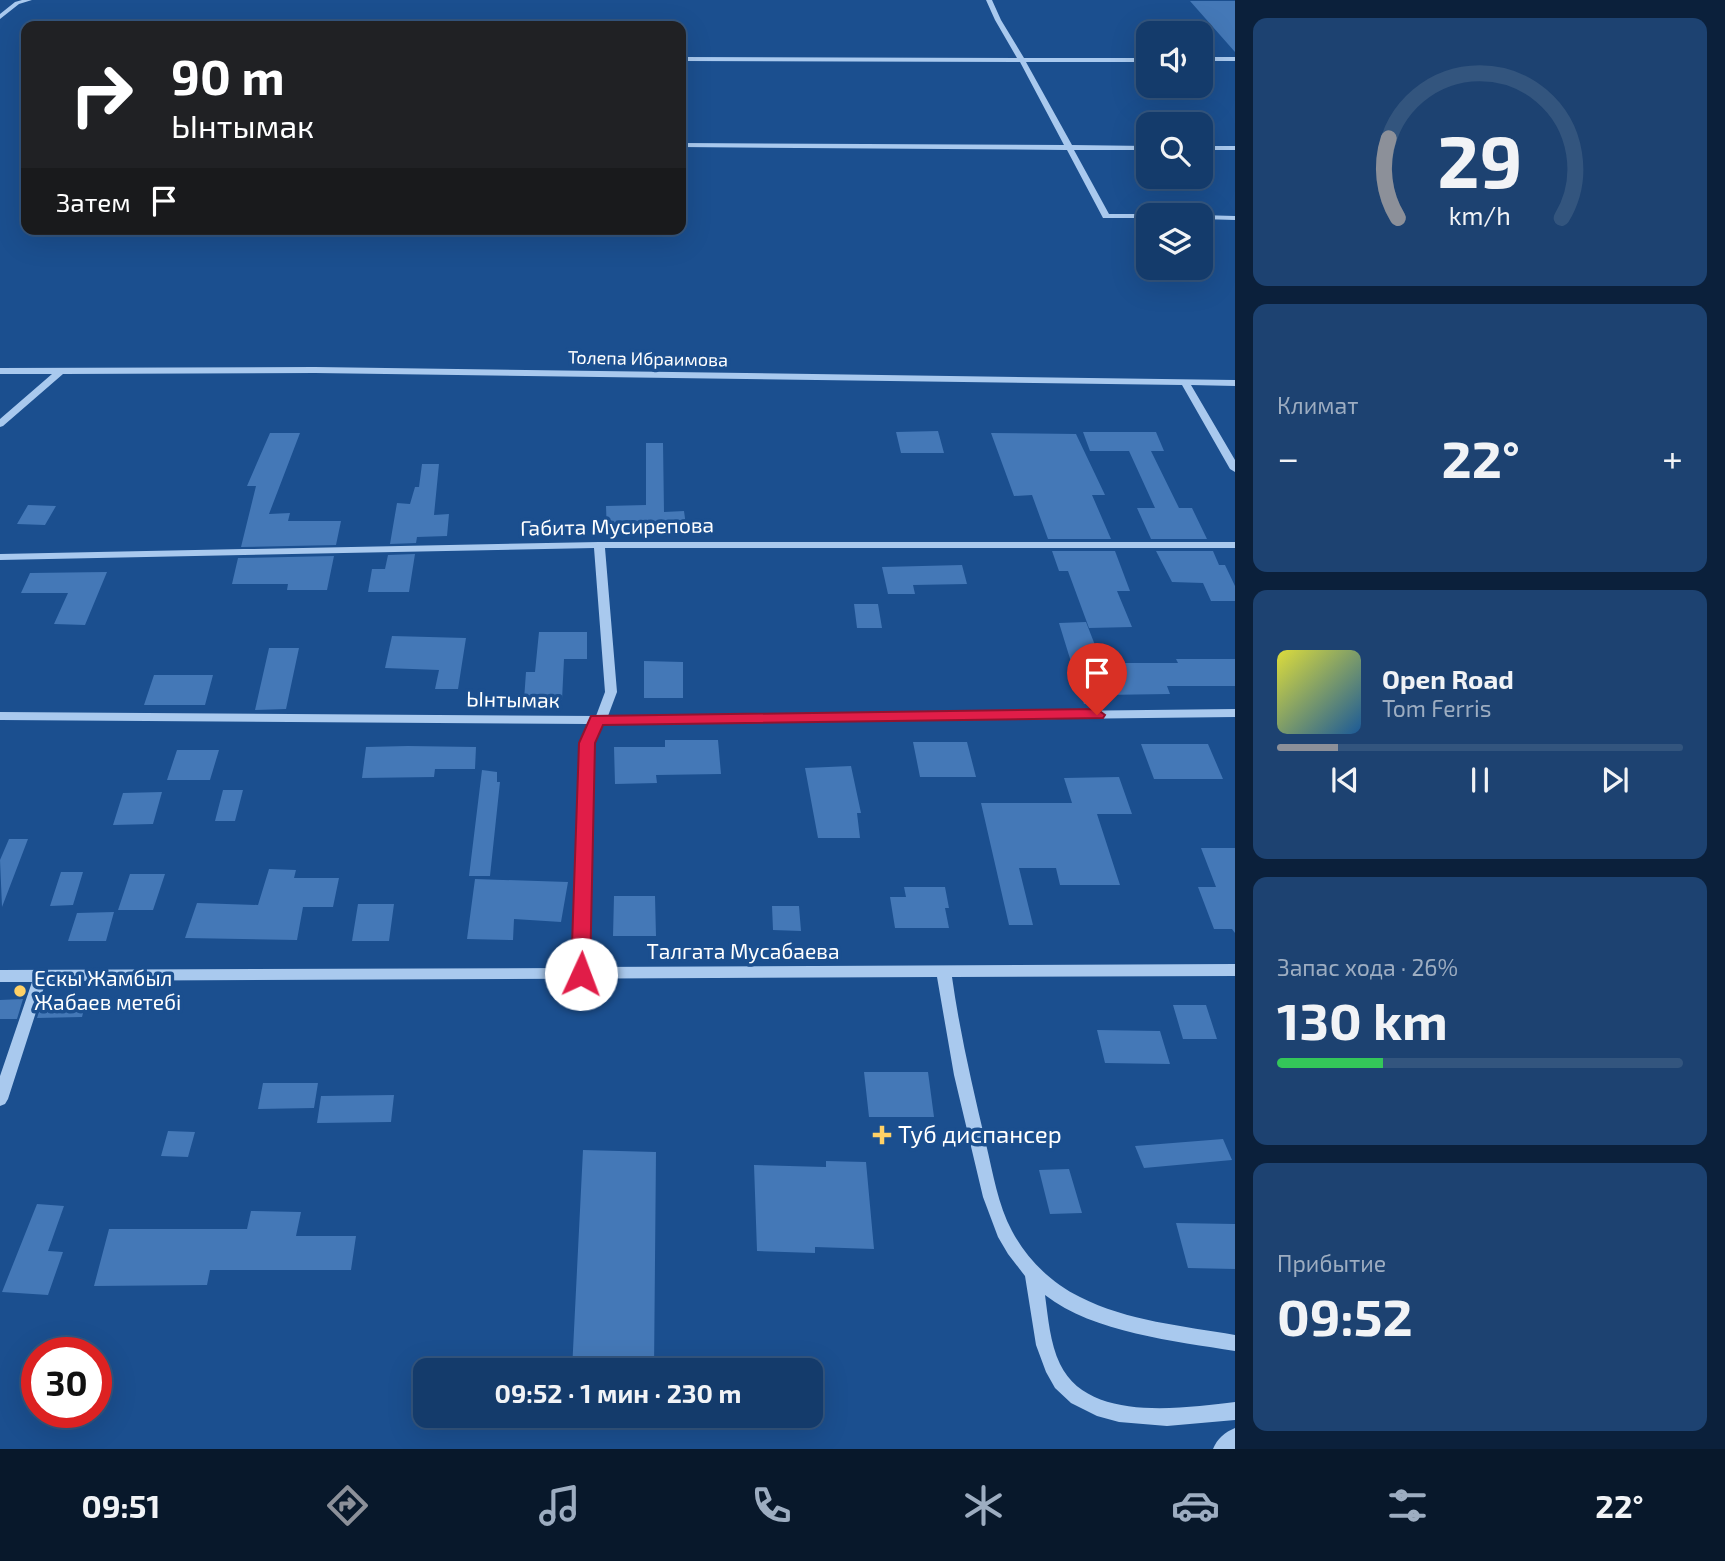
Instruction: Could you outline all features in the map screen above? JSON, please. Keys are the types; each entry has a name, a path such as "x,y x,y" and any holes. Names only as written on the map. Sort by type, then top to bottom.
{"street":[{"path":"0,17 17,3 29,0"},
{"path":"989,0 1106,216 1136,216"},
{"path":"686,59 1136,60"},
{"path":"1213,60 1235,59"},
{"path":"686,145 1019,145 1136,148"},
{"path":"1213,148 1235,148"},
{"path":"1213,217 1235,218"},
{"name":"Толепа Ибраимова","path":"0,371 315,370 1235,383"},
{"path":"36,371 42,385"},
{"path":"0,424 60,371"},
{"path":"1185,382 1235,469"},
{"path":"581,974 587,743 611,692 599,545"},
{"name":"Габита Мусирепова","path":"0,556 599,545 1235,545"},
{"name":"Ынтымак","path":"0,716 599,720 1235,713"},
{"name":"Талгата Мусабаева","path":"0,976 1235,970"},
{"path":"944,973 952,1034 991,1197 1005,1234 1032,1272 1057,1294 1096,1312 1166,1330 1235,1343"},
{"path":"0,1099 41,975"},
{"path":"1032,1272 1045,1343 1059,1380 1080,1400 1128,1416 1193,1416 1235,1411"},
{"path":"1222,1449 1235,1437"}],"building":[{"path":"1190,1 1235,1 1235,52 1213,27 1213,21 1208,21"},
{"path":"938,431 944,453 901,453 896,432"},
{"path":"1083,432 1156,432 1164,451 1151,451 1179,508 1192,508 1207,539 1151,539 1137,508 1155,508 1129,451 1090,451"},
{"path":"270,433 300,433 269,514 290,513 288,521 341,521 336,545 241,547 256,486 247,486"},
{"path":"991,433 1076,434 1105,495 1092,495 1111,539 1048,539 1032,495 1014,496"},
{"path":"646,443 663,443 664,512 684,511 687,533 607,534 606,506 646,505"},
{"path":"422,464 439,464 434,515 449,514 447,536 417,537 416,543 390,544 397,503 410,504 415,487 419,487"},
{"path":"28,505 56,506 45,525 17,524"},
{"path":"1052,551 1115,551 1130,591 1117,591 1132,627 1089,628 1068,571 1059,571"},
{"path":"1156,551 1213,551 1219,565 1225,565 1235,586 1235,601 1211,601 1203,583 1172,582"},
{"path":"415,554 409,592 368,592 372,569 385,569 388,555"},
{"path":"334,556 327,590 287,590 288,584 232,584 238,558"},
{"path":"962,565 967,584 913,585 915,594 888,594 882,567"},
{"path":"107,572 85,625 54,624 68,593 21,593 30,573"},
{"path":"854,604 878,604 882,628 857,628"},
{"path":"1086,622 1102,663 1178,663 1176,659 1235,659 1235,686 1167,686 1170,694 1102,695 1105,704 1084,704 1059,623"},
{"path":"539,632 587,632 587,659 564,659 562,700 524,700 526,672 535,672"},
{"path":"392,636 466,638 458,689 435,689 439,670 385,668"},
{"path":"269,648 299,648 286,709 255,710"},
{"path":"644,661 683,662 683,698 644,698"},
{"path":"154,675 213,675 205,705 144,705"},
{"path":"665,740 718,740 721,774 656,775 657,783 615,784 614,747 665,747"},
{"path":"913,742 967,742 976,777 920,777"},
{"path":"1141,744 1208,744 1223,779 1154,779"},
{"path":"366,747 476,747 475,769 435,769 434,777 362,778"},
{"path":"177,750 219,750 210,780 167,780"},
{"path":"851,766 861,813 857,813 860,838 818,838 805,768"},
{"path":"482,770 497,772 497,782 500,782 490,876 469,876"},
{"path":"1119,777 1132,814 1097,814 1120,885 1060,885 1056,868 1019,868 1033,925 1009,925 981,803 1072,803 1064,778"},
{"path":"223,790 243,790 235,821 215,821"},
{"path":"162,792 153,824 113,825 123,793"},
{"path":"9,839 28,839 2,907 0,860"},
{"path":"1201,848 1235,848 1235,933 1232,929 1214,929 1198,887 1216,887"},
{"path":"269,869 296,870 294,878 339,878 333,907 303,907 297,940 185,938 197,903 258,905"},
{"path":"61,872 83,872 73,905 50,906"},
{"path":"130,874 165,874 153,910 118,910"},
{"path":"475,879 568,882 561,922 514,919 513,940 467,939"},
{"path":"904,887 945,887 949,928 895,928 890,897 906,897"},
{"path":"614,896 655,896 656,936 613,936"},
{"path":"358,904 394,904 389,941 352,941"},
{"path":"772,906 799,906 801,931 773,930"},
{"path":"114,912 106,941 68,941 77,913"},
{"path":"87,998 82,1017 37,1018 43,999"},
{"path":"23,999 17,1019 0,1019 0,1000"},
{"path":"1173,1005 1206,1005 1217,1039 1183,1039"},
{"path":"1097,1030 1160,1031 1170,1064 1105,1063"},
{"path":"864,1072 928,1072 934,1117 869,1117"},
{"path":"263,1083 318,1083 314,1108 258,1109"},
{"path":"394,1095 391,1122 317,1123 321,1096"},
{"path":"168,1131 195,1132 188,1157 161,1156"},
{"path":"1223,1139 1232,1160 1144,1168 1135,1146"},
{"path":"583,1150 656,1152 654,1358 573,1358"},
{"path":"826,1161 866,1162 874,1249 815,1247 815,1253 757,1251 754,1165 826,1167"},
{"path":"1069,1169 1082,1213 1050,1214 1039,1170"},
{"path":"37,1204 64,1206 48,1251 63,1252 48,1295 2,1292"},
{"path":"251,1211 301,1212 296,1236 356,1236 351,1270 210,1270 207,1285 94,1286 109,1229 247,1229"},
{"path":"1176,1223 1235,1224 1235,1269 1188,1268"}],"place":[{"name":"Ескы Жамбыл Жабаев метебі","path":"20,991"},
{"name":"Туб диспансер","path":"882,1135"}],"route":[{"path":"581,974 587,743 597,720 1097,715"}]}
